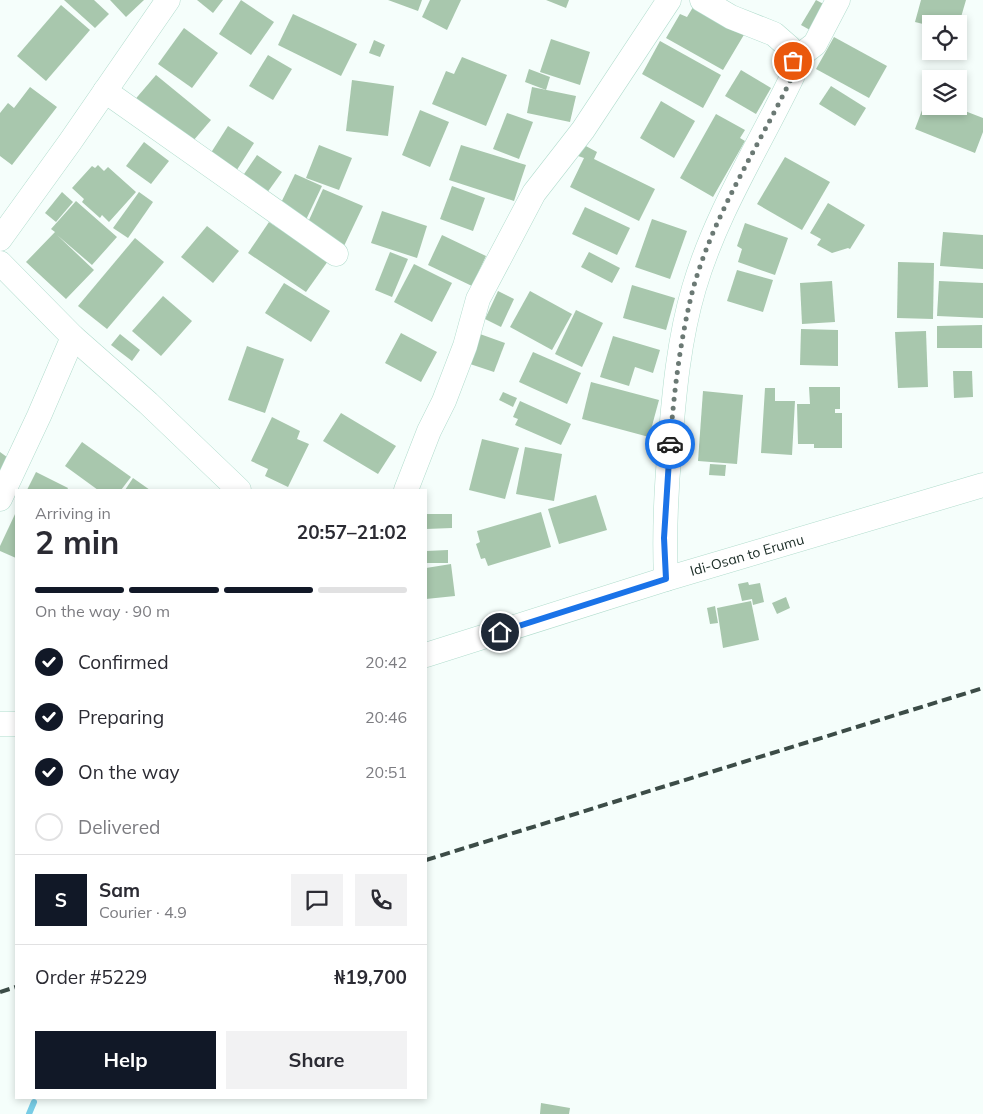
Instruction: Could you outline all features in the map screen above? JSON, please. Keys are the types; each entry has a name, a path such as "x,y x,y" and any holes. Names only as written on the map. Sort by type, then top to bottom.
{"street":[{"path":"0,239 168,0"},
{"path":"406,489 429,431 444,402 465,346 478,299 534,193 583,130 669,0"},
{"path":"666,579 664,538 673,408 682,336 694,288 724,209 793,75 793,61 790,48 774,34 731,17 702,0"},
{"path":"793,61 816,44 838,0"},
{"path":"105,91 336,254"},
{"path":"0,263 73,337 148,403 239,489"},
{"path":"0,499 73,337"},
{"name":"Idi-Osan to Erumu","path":"427,655 666,579 983,485"},
{"path":"0,724 15,724"}],"building":[{"path":"64,0 94,0 109,14 95,28"},
{"path":"110,0 144,0 126,17"},
{"path":"197,0 223,0 213,13"},
{"path":"241,0 274,22 251,55 219,34"},
{"path":"388,0 422,0 418,11"},
{"path":"430,0 461,0 447,30 422,17"},
{"path":"546,0 569,0 566,8"},
{"path":"816,0 831,8 817,34 801,25"},
{"path":"921,0 966,0 962,15 922,15 922,24 915,22"},
{"path":"695,4 745,33 723,70 666,38 680,14 687,17"},
{"path":"61,5 90,30 46,81 17,56"},
{"path":"293,14 357,44 341,76 278,45"},
{"path":"184,28 218,53 192,88 158,64"},
{"path":"834,37 887,66 869,98 816,69"},
{"path":"551,39 590,52 580,85 540,72"},
{"path":"374,40 385,45 380,57 369,53"},
{"path":"660,41 721,75 703,108 642,74"},
{"path":"268,55 292,69 273,100 249,86"},
{"path":"462,57 507,75 486,126 432,104 446,71 454,74"},
{"path":"529,69 550,77 546,90 525,82"},
{"path":"741,70 771,88 756,114 725,96"},
{"path":"156,75 211,120 187,148 132,103"},
{"path":"352,80 394,86 388,136 346,131"},
{"path":"831,86 866,108 855,126 819,104"},
{"path":"30,87 57,107 12,165 0,156 0,113 8,103 14,108"},
{"path":"532,87 576,96 570,122 527,113"},
{"path":"661,101 695,121 674,158 640,138"},
{"path":"420,110 449,122 430,167 402,155"},
{"path":"922,110 922,115 967,115 967,112 983,118 983,132 975,153 915,129"},
{"path":"507,113 533,122 519,159 493,149"},
{"path":"716,114 745,130 740,138 745,141 713,197 680,178"},
{"path":"228,126 254,143 233,176 207,159"},
{"path":"144,142 169,161 151,184 126,166"},
{"path":"319,145 352,158 339,190 306,178"},
{"path":"461,145 526,165 514,201 449,180"},
{"path":"584,145 597,152 594,159 655,189 639,221 570,187 584,158 578,156"},
{"path":"257,155 282,172 264,197 240,180"},
{"path":"785,157 830,182 802,230 757,204"},
{"path":"98,165 104,171 108,167 136,192 109,222 102,215 100,218 82,202 84,199 72,188 92,166 95,168"},
{"path":"295,174 322,186 304,224 277,211"},
{"path":"452,186 485,198 473,231 440,219"},
{"path":"323,189 363,206 344,246 305,229"},
{"path":"62,192 73,202 56,222 45,213"},
{"path":"139,192 153,202 128,238 113,228"},
{"path":"76,201 117,237 92,265 57,235 94,270 66,299 26,262 55,232 51,229"},
{"path":"828,203 865,225 850,249 832,253 817,245 821,239 810,233"},
{"path":"585,207 630,228 617,255 572,234"},
{"path":"382,211 427,226 417,258 371,243"},
{"path":"652,219 687,231 670,279 635,267"},
{"path":"269,222 328,261 306,292 248,253"},
{"path":"745,223 788,238 775,275 738,262 742,249 737,246"},
{"path":"207,226 239,251 213,283 181,257"},
{"path":"943,232 983,235 983,269 940,266"},
{"path":"442,235 486,256 472,286 428,265"},
{"path":"135,238 164,262 107,329 78,306"},
{"path":"390,252 408,259 392,297 375,290"},
{"path":"589,252 620,268 612,283 581,267"},
{"path":"898,262 934,263 933,319 897,318"},
{"path":"414,264 452,283 432,322 394,302"},
{"path":"737,270 773,280 763,312 727,301"},
{"path":"832,281 835,322 802,324 800,283"},
{"path":"939,281 983,283 983,318 937,316"},
{"path":"284,283 330,311 311,342 265,313"},
{"path":"632,285 675,298 666,330 623,318"},
{"path":"498,291 514,299 501,327 485,319"},
{"path":"530,291 572,314 552,350 510,327"},
{"path":"163,296 192,321 161,356 132,331"},
{"path":"576,310 603,323 582,367 555,354"},
{"path":"982,325 982,348 937,348 937,326"},
{"path":"801,329 838,330 838,366 800,365"},
{"path":"926,331 928,387 898,388 895,332"},
{"path":"401,333 437,352 421,382 385,363"},
{"path":"120,334 140,350 132,361 111,345"},
{"path":"480,334 505,343 494,372 470,364"},
{"path":"613,336 660,350 653,373 635,367 629,386 600,377"},
{"path":"247,346 284,359 265,413 228,400"},
{"path":"533,352 581,373 567,404 519,382"},
{"path":"953,371 972,371 973,397 954,398"},
{"path":"591,382 659,400 649,437 582,419"},
{"path":"809,387 840,387 840,409 835,409 835,413 842,413 842,448 814,448 814,444 798,444 797,404 810,404"},
{"path":"765,388 775,388 775,401 795,401 792,455 761,453"},
{"path":"703,391 743,395 737,464 698,461"},
{"path":"503,392 517,398 513,407 499,400"},
{"path":"520,401 571,424 561,445 515,425 518,419 513,417"},
{"path":"341,413 396,446 378,474 323,441"},
{"path":"272,417 300,431 297,439 309,444 288,487 265,476 268,469 251,461"},
{"path":"482,439 519,448 505,499 469,490"},
{"path":"82,442 131,477 122,489 97,489 65,466"},
{"path":"525,447 562,454 554,501 516,494"},
{"path":"0,452 11,460 0,474"},
{"path":"710,464 726,465 725,476 709,475"},
{"path":"36,472 68,488 68,489 28,489"},
{"path":"133,478 149,489 126,489"},
{"path":"596,495 607,530 559,544 548,509"},
{"path":"541,512 551,547 488,566 485,558 481,559 476,544 480,542 477,531"},
{"path":"15,514 15,558 0,551 0,546"},
{"path":"427,514 452,514 452,528 427,529"},
{"path":"448,550 448,563 427,563 427,551"},
{"path":"451,564 455,596 427,599 427,568"},
{"path":"748,582 749,585 760,583 764,602 753,605 752,599 742,601 738,584"},
{"path":"786,597 790,608 777,614 772,603"},
{"path":"751,601 759,640 723,648 717,608"},
{"path":"715,606 718,623 710,624 707,608"},
{"path":"541,1103 570,1108 569,1114 540,1114"}],"waterway":[{"path":"29,1114 34,1102"}],"railway":[{"path":"427,860 983,688"},
{"path":"0,992 15,987"}],"way so far":[{"path":"670,444 682,336 694,288 724,209 793,75 793,61"}],"route":[{"path":"500,632 666,579 664,538 670,444"}]}
